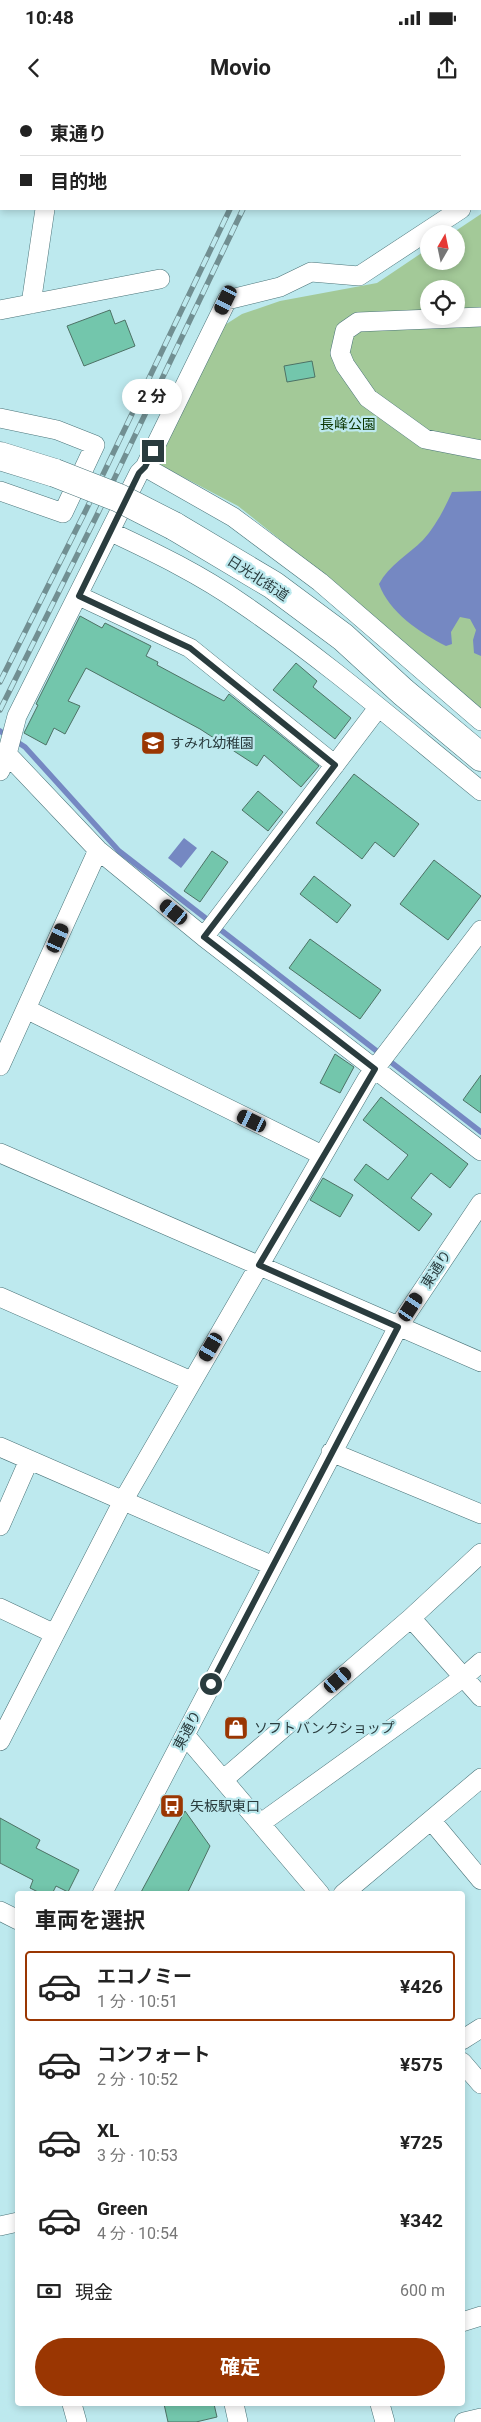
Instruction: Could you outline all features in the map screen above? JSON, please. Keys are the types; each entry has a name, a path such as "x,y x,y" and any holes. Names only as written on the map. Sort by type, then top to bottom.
{"highway":[{"name":"日光北街道","path":"0,456 54,473 119,498 174,526 273,585 343,637 403,692 481,757"}],"street":[{"path":"31,304 45,210"},
{"path":"0,771 7,754 17,716 79,596 139,473 145,467 226,300 280,287 311,272 359,276 459,210"},
{"path":"0,310 160,279"},
{"path":"481,317 358,322 345,331 340,353 345,366 368,398 426,439 481,450"},
{"path":"0,418 57,430 95,445 63,513 0,491"},
{"path":"145,467 233,517 320,582 481,721"},
{"path":"111,532 172,562 241,602 481,791"},
{"path":"79,596 190,648 335,765"},
{"path":"204,937 378,708"},
{"path":"7,754 98,850 204,937 481,1151"},
{"path":"0,1066 98,850"},
{"path":"0,1741 123,1501 322,1156 375,1069 481,930"},
{"path":"26,1009 322,1156"},
{"path":"0,1153 481,1362"},
{"name":"東通り","path":"104,1891 331,1452 398,1327 481,1203"},
{"path":"0,1297 191,1381"},
{"path":"0,1447 273,1566"},
{"path":"331,1452 481,1514"},
{"path":"0,1526 29,1460"},
{"path":"223,1780 411,1618 481,1553"},
{"path":"0,1608 55,1634"},
{"path":"411,1618 481,1697"},
{"path":"261,1823 464,1677 481,1662"},
{"path":"184,1734 318,1891"},
{"path":"347,1891 481,1778"},
{"path":"431,1820 481,1880"},
{"path":"0,1911 15,1918"},
{"path":"465,2038 481,2028"},
{"path":"465,2065 481,2084"},
{"path":"0,2226 15,2223"},
{"path":"465,2321 481,2316"},
{"path":"73,2406 77,2422"},
{"path":"234,2406 238,2422"},
{"path":"381,2406 385,2422"},
{"path":"464,2422 481,2418"}],"green space":[{"name":"長峰公園","path":"481,214 481,710 327,577 238,506 160,465 159,456 220,328 242,314 280,301 377,283 420,254 420,270 465,270 464,225"}],"water":[{"path":"481,491 481,656 474,653 473,640 476,630 470,619 460,617 451,632 452,644 446,646 406,621 390,604 379,584 393,566 427,535 452,492"},
{"path":"184,838 197,848 181,868 168,858"}],"building":[{"path":"110,310 115,324 125,320 135,346 84,366 67,326"},
{"path":"312,361 315,377 287,382 284,366"},
{"path":"80,616 102,628 105,623 151,646 146,656 158,662 157,665 224,701 229,694 319,766 301,787 264,755 257,766 200,729 86,668 68,701 80,706 65,734 54,728 46,745 24,733 38,705 36,704"},
{"path":"296,663 317,681 313,687 351,718 335,739 273,690"},
{"path":"354,774 419,824 394,857 375,842 362,859 316,823"},
{"path":"258,791 283,812 268,831 242,810"},
{"path":"212,851 228,862 200,902 184,891"},
{"path":"434,860 481,896 448,940 400,904"},
{"path":"314,876 351,905 337,923 300,894"},
{"path":"310,939 381,990 360,1019 289,968"},
{"path":"335,1054 354,1067 340,1093 320,1083"},
{"path":"481,1075 481,1113 463,1100"},
{"path":"381,1097 468,1164 450,1188 431,1173 411,1198 432,1214 419,1231 354,1180 366,1164 388,1180 408,1155 363,1120"},
{"path":"323,1178 353,1195 340,1217 310,1200"},
{"path":"185,1811 210,1846 188,1891 142,1891"},
{"path":"0,1818 40,1840 36,1848 79,1870 68,1891 56,1886 54,1891 36,1891 30,1888 33,1880 0,1863"},
{"path":"164,2406 214,2406 217,2417 196,2422 168,2422"}],"waterway":[{"path":"0,731 25,747 119,851 481,1132"}],"railway":[{"path":"0,682 86,510 230,210"},
{"path":"0,710 97,515 243,210"}],"place":[{"name":"すみれ幼稚園","path":"153,743"},
{"name":"ソフトバンクショップ","path":"236,1728"},
{"name":"矢板駅東口","path":"172,1806"}],"route":[{"path":"153,451 145,467 139,473 79,596 190,648 335,765 204,937 375,1069 367,1079 259,1265 398,1327 211,1684"}]}
